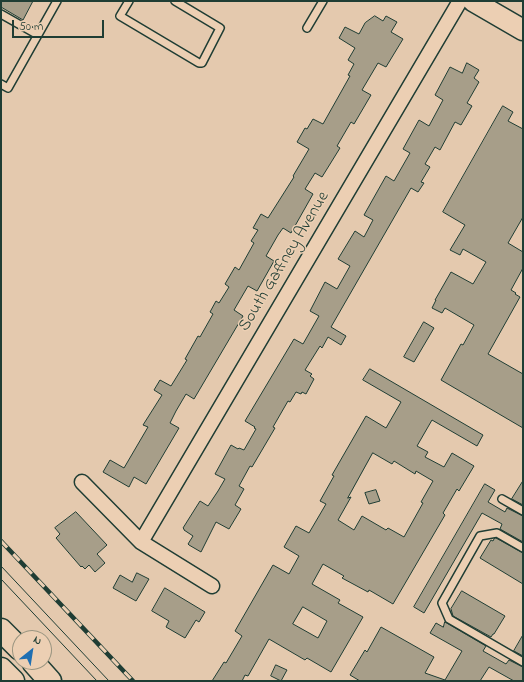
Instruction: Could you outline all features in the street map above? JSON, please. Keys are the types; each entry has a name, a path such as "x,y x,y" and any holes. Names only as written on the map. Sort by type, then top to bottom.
{"main road":[{"path":"473,1 523,30"},
{"path":"1,630 12,641"},
{"path":"1,669 13,681"}],"street":[{"name":"South Gaffney Avenue","path":"141,542 460,1"},
{"path":"82,482 141,542 212,586"}],"lane":[{"path":"1,84 8,88 57,1"},
{"path":"129,1 120,16 198,63 202,63 220,28 175,1"},
{"path":"307,28 323,1"},
{"path":"1,14 38,35"},
{"path":"502,499 523,511"},
{"path":"523,548 498,533 480,536 442,603 449,619 523,662"}],"building":[{"path":"1,1 33,1 23,20 1,7"},
{"path":"375,16 383,21 386,16 397,22 391,32 403,39 386,67 378,63 362,90 371,95 354,124 351,122 337,146 340,148 322,177 315,173 305,189 313,194 291,233 283,228 278,235 266,256 274,261 257,291 248,286 234,310 243,316 194,399 186,394 176,411 170,423 179,428 146,484 134,477 129,487 103,472 110,460 124,468 148,427 143,425 162,395 154,390 160,380 171,386 187,360 185,359 198,336 200,337 213,314 210,312 216,301 219,303 229,287 225,284 235,267 239,270 254,243 251,241 258,230 253,228 261,214 268,218 294,177 293,176 309,149 297,142 305,128 307,129 313,119 323,124 350,76 348,75 354,64 348,60 355,48 339,38 345,27 359,34 365,23"},
{"path":"467,63 479,70 474,78 479,82 467,103 472,106 461,125 455,122 440,150 435,147 425,164 430,167 421,182 424,183 418,192 411,188 331,327 346,336 341,345 328,337 322,348 320,346 305,370 312,374 310,376 314,379 306,394 296,392 290,402 288,401 273,427 275,428 252,467 250,466 239,486 244,489 235,505 241,509 229,529 216,522 201,552 188,544 193,536 183,528 200,501 208,506 225,479 215,474 231,445 238,449 244,450 256,429 245,421 294,339 303,344 319,316 310,311 325,282 337,289 350,266 338,259 355,231 364,237 373,220 364,215 386,176 394,181 410,153 403,149 419,120 429,126 443,100 435,95 450,67 462,73"},
{"path":"503,106 513,112 508,121 523,129 523,217 508,243 523,252 523,268 511,290 520,297 488,354 523,374 523,428 441,380 461,344 463,345 474,325 445,308 442,313 432,308 451,272 473,284 486,262 463,249 460,255 450,250 465,225 443,212"},
{"path":"424,322 434,328 414,362 404,357"},
{"path":"370,369 483,435 477,446 432,420 417,446 428,452 425,457 444,467 452,453 474,466 459,491 457,489 443,513 445,515 393,604 369,590 368,592 342,578 344,576 323,564 312,584 340,600 338,603 363,617 331,672 307,658 305,660 269,639 248,676 245,675 242,681 212,681 224,662 226,663 242,636 235,631 273,565 289,574 299,556 284,547 296,526 309,533 326,504 320,501 334,476 332,475 366,416 386,428 401,402 363,380","holes":["373,453 392,464 394,461 415,474 416,471 433,481 421,502 423,503 404,537 388,528 386,530 362,516 354,530 338,520 351,497 348,498","303,607 327,621 318,638 293,624"]},
{"path":"523,481 523,505 512,499"},
{"path":"485,484 495,490 488,502 505,512 507,508 523,516 523,542 500,529 502,524 482,513 424,613 414,607"},
{"path":"376,490 380,501 369,504 365,493"},
{"path":"76,512 107,545 97,554 105,563 95,572 89,565 85,569 82,566 81,567 56,538 60,534 55,528"},
{"path":"496,538 523,553 523,584 480,558 491,540 493,541"},
{"path":"137,573 149,579 136,601 113,588 120,575 132,582"},
{"path":"165,588 205,612 199,622 196,620 185,638 166,627 169,621 152,611"},
{"path":"462,591 505,616 491,637 453,616 451,609"},
{"path":"445,622 486,646 483,651 506,664 509,660 523,667 523,681 514,681 489,667 480,681 360,681 350,675 365,650 367,652 381,627 434,657 425,673 445,680 462,651 430,633 436,623 443,627"},
{"path":"523,635 523,656 514,651"},
{"path":"276,665 287,670 281,681 271,676"}],"tram line":[{"path":"1,566 109,681"},
{"path":"1,579 97,681"}],"railway":[{"path":"1,541 133,681"}]}
